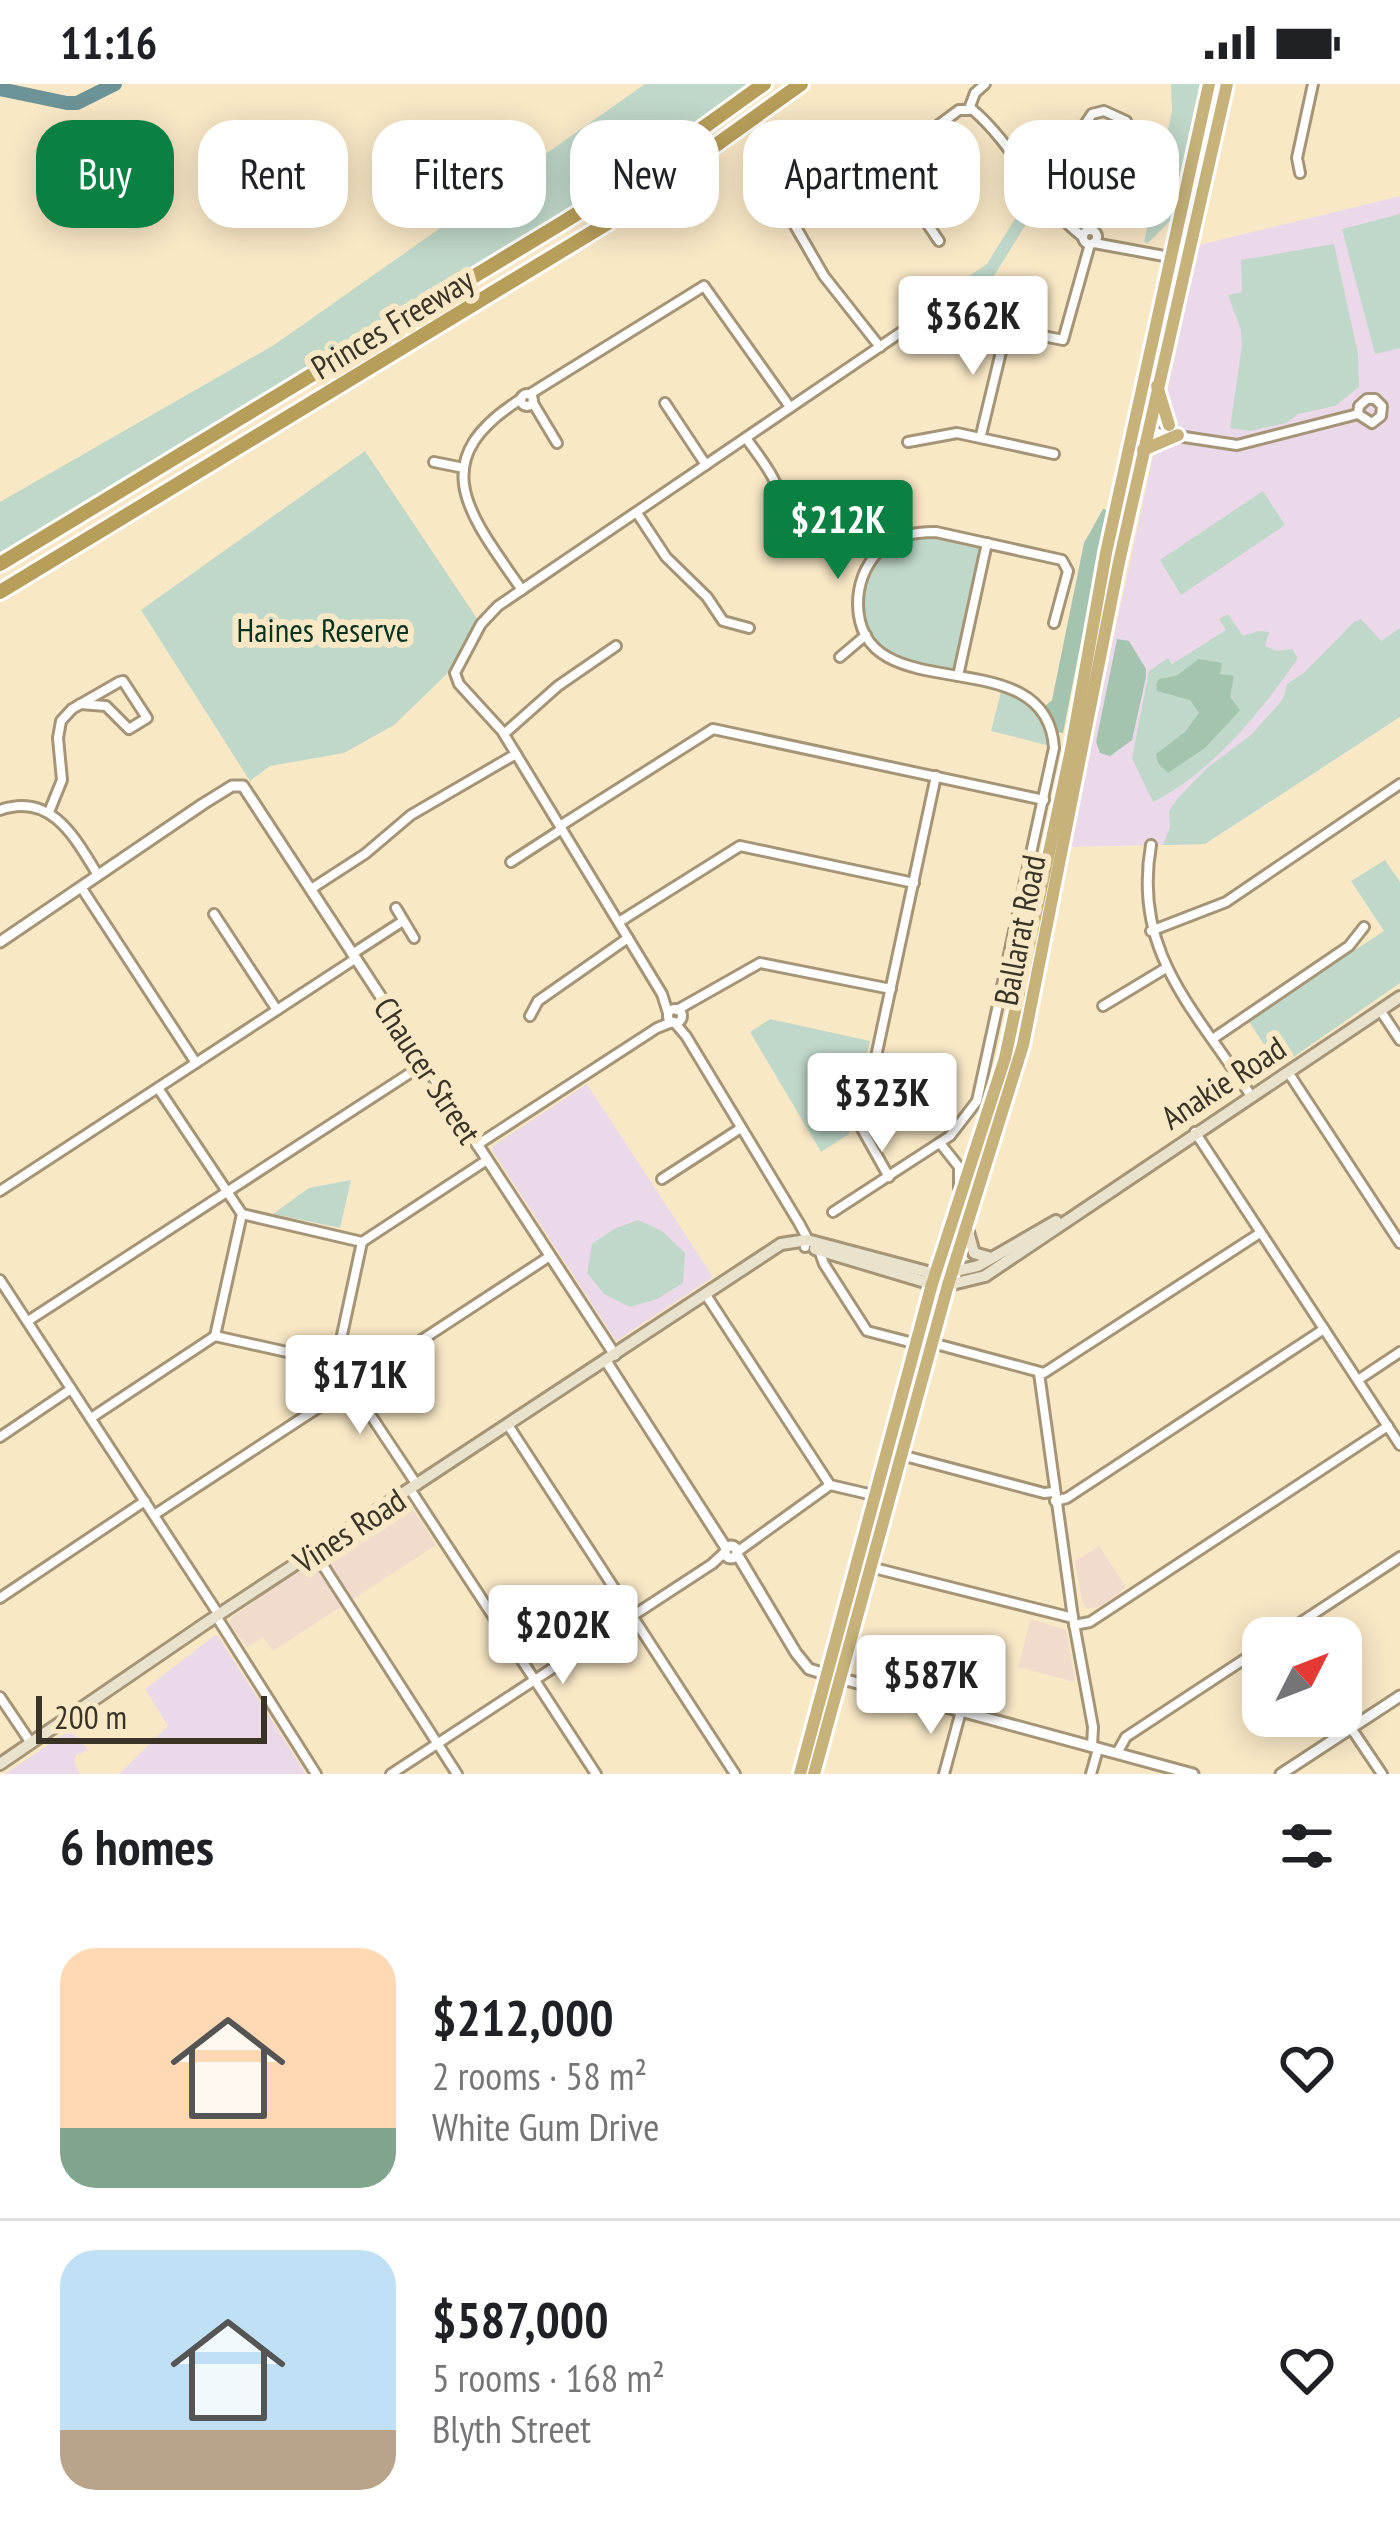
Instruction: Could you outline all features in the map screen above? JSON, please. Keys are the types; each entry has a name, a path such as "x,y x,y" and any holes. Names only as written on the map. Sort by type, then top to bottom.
{"highway":[{"name":"Princes Freeway","path":"0,564 579,213 764,84"},
{"name":"Princes Freeway","path":"0,592 606,224 801,84"},
{"name":"Ballarat Road","path":"814,1774 873,1495 934,1279 987,1120 1023,978 1134,422 1209,84"},
{"name":"Ballarat Road","path":"800,1774 868,1567 1023,1045 1143,450 1227,84"},
{"path":"1143,450 1178,432 1157,385"},
{"name":"Anakie Road","path":"934,1279 950,1279"}],"main road":[{"name":"Anakie Road","path":"950,1279 979,1279 1400,997"},
{"name":"Anakie Road","path":"950,1279 1075,1212"},
{"path":"968,1223 972,1251 993,1257"},
{"name":"Anakie Road","path":"803,1243 934,1279"},
{"name":"Anakie Road","path":"803,1243 934,1279"},
{"name":"Vines Road","path":"0,1764 781,1244 803,1243"}],"street":[{"path":"969,109 985,84"},
{"path":"1300,173 1297,158 1313,86"},
{"path":"945,120 969,109"},
{"path":"969,109 1004,145"},
{"path":"1087,120 1104,111 1124,120"},
{"path":"796,228 824,276 880,347"},
{"path":"930,228 939,241"},
{"path":"1072,228 1089,238 1185,260"},
{"path":"803,1243 792,1215 620,922 504,734 459,684 455,673 481,624 498,605 932,315 1063,340 1089,238"},
{"path":"521,590 472,515 462,479 481,429 505,409 528,401 697,287 708,288 790,407"},
{"path":"981,435 1006,331"},
{"path":"528,401 557,443"},
{"path":"665,403 706,465"},
{"path":"1134,422 1237,445 1358,414"},
{"path":"908,442 957,433 1054,454"},
{"path":"746,438 779,489 783,508 776,526"},
{"path":"434,462 464,467"},
{"path":"855,515 866,512 873,502"},
{"path":"636,512 666,557 707,597 723,621 749,628"},
{"path":"866,512 888,543"},
{"path":"987,543 958,676 901,664 884,655 866,635 857,610 863,572 888,543 916,532 936,532 987,543 1066,564 1054,623"},
{"path":"840,657 866,635"},
{"path":"504,734 558,686 616,646"},
{"name":"Ballarat Road","path":"940,1143 957,1130 979,1096 1044,800 1053,733 1042,711 1026,696 1010,687 958,676"},
{"path":"50,812 62,780 58,729 66,715 80,704 124,682 147,717 130,729 104,705 80,704"},
{"path":"511,862 529,858 561,827 709,729 1044,800"},
{"path":"311,889 365,854 411,815 516,754"},
{"path":"889,1177 861,1127 936,776"},
{"path":"1151,932 1226,902 1400,784"},
{"name":"Chaucer Street","path":"98,875 230,788 242,785 550,1256 796,1653 809,1669 832,1676"},
{"path":"0,810 22,806 50,812 66,826 98,875 0,942"},
{"path":"620,922 740,845 914,883"},
{"path":"1151,845 1145,883 1151,932 1166,968 1252,1096"},
{"path":"81,887 196,1063"},
{"path":"396,908 414,938"},
{"path":"214,914 277,1010"},
{"path":"0,1191 277,1010 403,921"},
{"path":"1214,1039 1349,946 1364,927"},
{"path":"530,1016 538,1001 628,938"},
{"path":"477,1145 760,963 891,989"},
{"path":"1103,1006 1166,968"},
{"path":"1380,1010 1400,1040"},
{"path":"28,1322 424,1064"},
{"path":"1288,1072 1400,1243"},
{"path":"158,1088 242,1214 362,1242"},
{"path":"662,1179 741,1128"},
{"path":"1195,1132 1400,1445"},
{"path":"833,1212 940,1143 959,1167 961,1195"},
{"path":"336,1363 362,1242 487,1160"},
{"path":"91,1418 215,1336 242,1214"},
{"path":"932,1343 1039,1373 1049,1371 1260,1233"},
{"path":"819,1250 867,1331 916,1344"},
{"path":"154,1515 550,1256"},
{"path":"0,1280 316,1774"},
{"path":"706,1295 830,1485 873,1495"},
{"path":"901,1455 1067,1498 1324,1329"},
{"path":"215,1336 336,1363 596,1774"},
{"path":"1358,1380 1400,1352"},
{"path":"1039,1373 1054,1497 1093,1727 1091,1774"},
{"path":"0,1437 71,1389"},
{"path":"508,1425 735,1774"},
{"path":"868,1567 1090,1622 1388,1426"},
{"path":"391,1774 830,1485"},
{"path":"0,1598 145,1501"},
{"path":"314,1553 457,1774"},
{"path":"1308,1617 1400,1557"},
{"path":"1117,1753 1127,1736 1242,1661"},
{"path":"832,1676 1193,1774"},
{"path":"1362,1721 1400,1696"},
{"path":"0,1697 31,1743"},
{"path":"944,1774 961,1711"},
{"path":"1281,1774 1337,1737"},
{"path":"1357,1737 1382,1774"}],"shaded area":[{"path":"1400,196 1400,717 1205,844 1068,847 1199,245"},
{"path":"587,1084 713,1277 616,1341 492,1150"},
{"path":"403,1494 436,1545 273,1651 263,1637 247,1647 230,1625 231,1618"},
{"path":"1099,1546 1126,1587 1102,1606 1087,1609 1075,1561"},
{"path":"1031,1619 1066,1630 1075,1682 1018,1667"},
{"path":"214,1636 306,1774 119,1774 168,1726 145,1689"},
{"path":"70,1730 88,1750 76,1755 79,1774 5,1774"}],"green space":[{"path":"645,84 749,84 697,120 594,120"},
{"path":"1171,84 1200,84 1179,180 1179,120 1170,120"},
{"path":"570,137 570,208 546,222 546,154"},
{"path":"1400,214 1400,348 1375,354 1342,229"},
{"path":"440,228 537,228 0,553 0,502 274,345"},
{"path":"1009,228 1024,228 971,313 930,303 987,264"},
{"path":"1147,228 1163,228 1148,243 1144,242"},
{"path":"1334,244 1358,354 1359,387 1335,406 1298,414 1286,423 1250,431 1230,428 1242,345 1228,295 1242,292 1241,260"},
{"name":"Haines Reserve","path":"365,451 478,620 451,670 394,725 344,753 270,766 250,781 141,610"},
{"path":"1263,491 1285,525 1181,595 1160,560"},
{"path":"1103,509 1107,510 1063,733 1056,732 1044,707 1052,700 1084,543"},
{"path":"918,536 975,544 981,550 959,661 951,672 896,657 879,643 863,608 871,571 883,555"},
{"path":"1228,614 1243,636 1269,632 1265,646 1277,651 1292,649 1298,658 1252,719 1215,757 1153,802 1132,758 1149,671 1168,658 1172,664 1226,630 1219,619"},
{"path":"1361,619 1381,641 1400,628 1400,717 1205,844 1163,845 1170,827 1169,811 1178,798 1207,768 1251,735 1283,699 1287,684"},
{"path":"1117,639 1129,641 1146,677 1132,740 1110,756 1100,753 1096,742"},
{"path":"1199,659 1222,663 1220,674 1234,676 1230,697 1240,710 1205,748 1168,773 1156,754 1185,732 1199,713 1190,700 1157,691 1156,685"},
{"path":"1002,688 1035,710 1050,746 991,731"},
{"path":"1385,860 1400,882 1400,983 1279,1067 1248,1020 1384,931 1351,881"},
{"path":"770,1019 870,1041 849,1134 821,1152 750,1032"},
{"path":"351,1180 340,1228 273,1214 309,1188"},
{"path":"638,1220 662,1231 685,1253 683,1283 657,1299 630,1307 604,1294 587,1273 592,1244"}],"waterway":[{"path":"0,89 77,103 115,84"}]}
